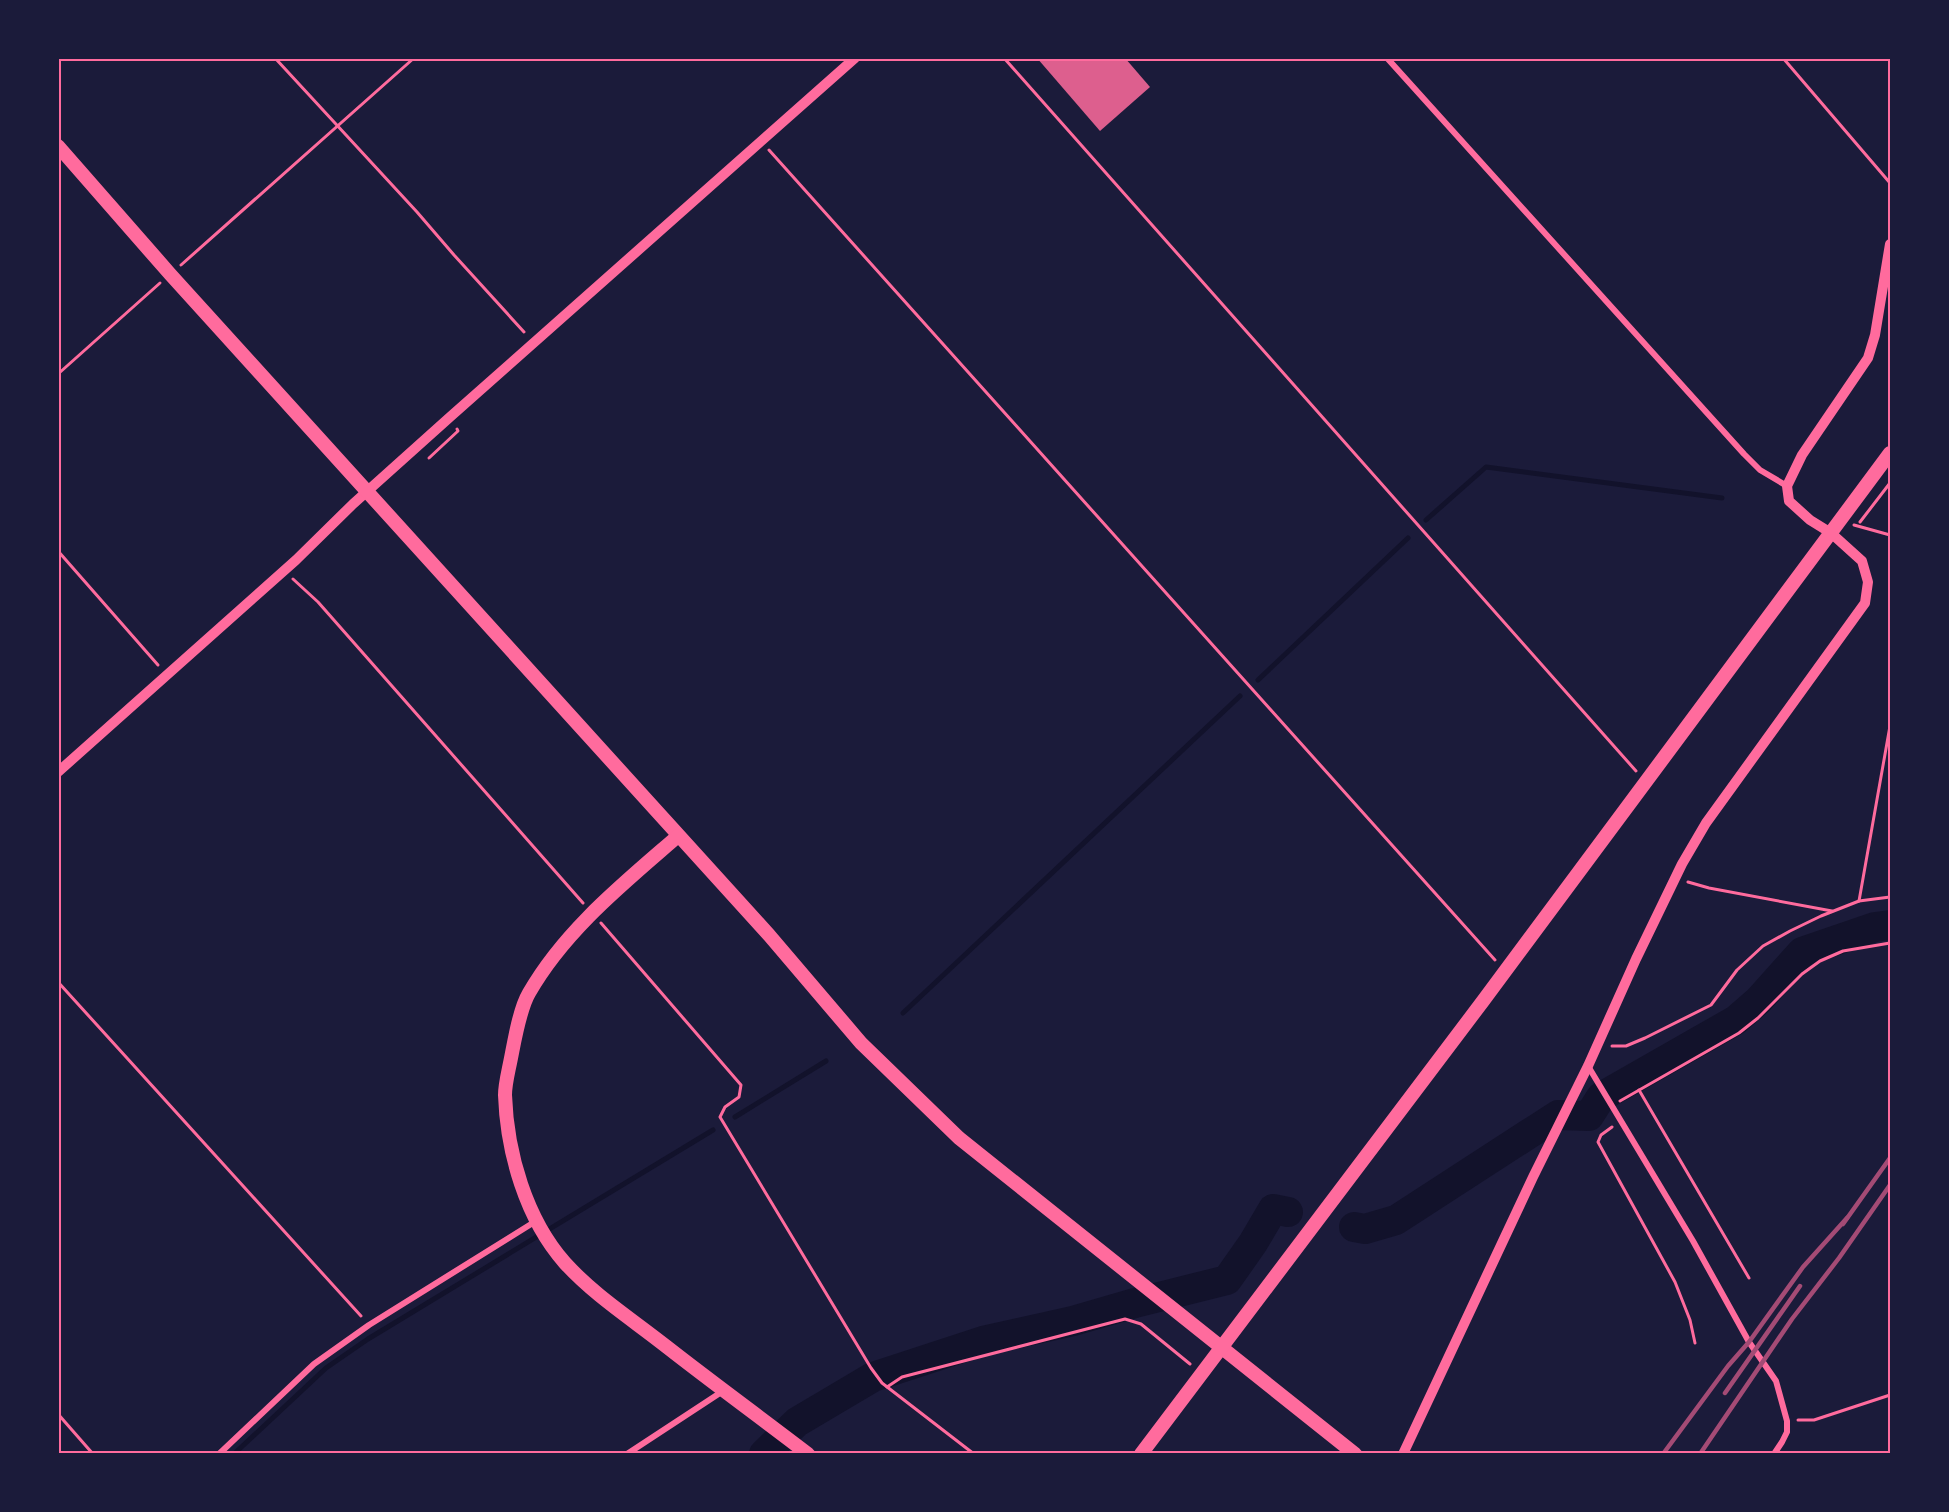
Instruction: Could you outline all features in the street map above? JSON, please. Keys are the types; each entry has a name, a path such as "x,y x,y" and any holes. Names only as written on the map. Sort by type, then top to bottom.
{"main road":[{"path":"58,146 170,274 770,935 861,1043 959,1138 1355,1454"},
{"path":"1141,1454 1506,972 1890,453"},
{"path":"678,836 592,913 553,957 527,995 505,1092 510,1137 520,1184 546,1238 565,1263 594,1290 808,1454"}],"street":[{"path":"58,772 285,570 367,492 855,58"},
{"path":"1387,58 1744,454 1761,470 1786,486"},
{"path":"1402,1454 1675,879 1706,823 1865,603 1868,582 1862,561 1831,533 1810,520 1789,501 1786,486 1802,455 1868,358 1875,335 1890,244"},
{"path":"1588,1066 1693,1241 1749,1342 1776,1381 1787,1421 1787,1432 1774,1454"},
{"path":"219,1454 314,1364 369,1325 537,1222"},
{"path":"627,1454 723,1391"}],"path":[{"path":"275,58 535,343"},
{"path":"58,374 414,58"},
{"path":"1004,58 1646,783"},
{"path":"1783,58 1890,183"},
{"path":"761,141 1506,972"},
{"path":"429,458 453,436"},
{"path":"1857,526 1890,483"},
{"path":"1840,520 1890,535"},
{"path":"58,551 167,675"},
{"path":"285,570 326,611 741,1085 739,1097 725,1107 720,1117 871,1368 882,1383 974,1454"},
{"path":"1859,901 1890,726"},
{"path":"1675,879 1709,888 1833,911"},
{"path":"1598,1043 1612,1047 1626,1046 1711,1005 1737,970 1763,946 1833,911 1859,901 1890,897"},
{"path":"1610,1103 1640,1090 1739,1033 1758,1018 1802,974 1820,961 1843,951 1890,943"},
{"path":"58,982 369,1325"},
{"path":"1640,1090 1749,1278"},
{"path":"1621,1120 1600,1135 1598,1142 1675,1282 1690,1320 1695,1342"},
{"path":"887,1387 902,1377 1125,1319 1141,1324 1201,1374"},
{"path":"1787,1421 1814,1420 1890,1395"},
{"path":"58,1414 93,1454"}],"building":[{"path":"1037,58 1125,58 1150,87 1100,131"}],"waterway":[{"path":"1426,520 1486,467 1722,498"},
{"path":"1258,680 1408,538"},
{"path":"903,1013 1240,696"},
{"path":"1354,1227 1365,1229 1396,1220 1558,1115 1589,1116 1601,1097 1736,1020 1759,1000 1802,952 1875,927 1890,925"},
{"path":"735,1117 826,1061"},
{"path":"234,1454 326,1368 368,1339 713,1130"},
{"path":"764,1454 797,1422 873,1377 983,1341 1073,1321 1227,1280 1273,1209 1288,1212"}],"railway":[{"path":"1843,1224 1890,1158"},
{"path":"1700,1454 1792,1319 1839,1258 1890,1185"},
{"path":"1663,1454 1803,1267 1847,1218"},
{"path":"1725,1393 1800,1286"}]}
